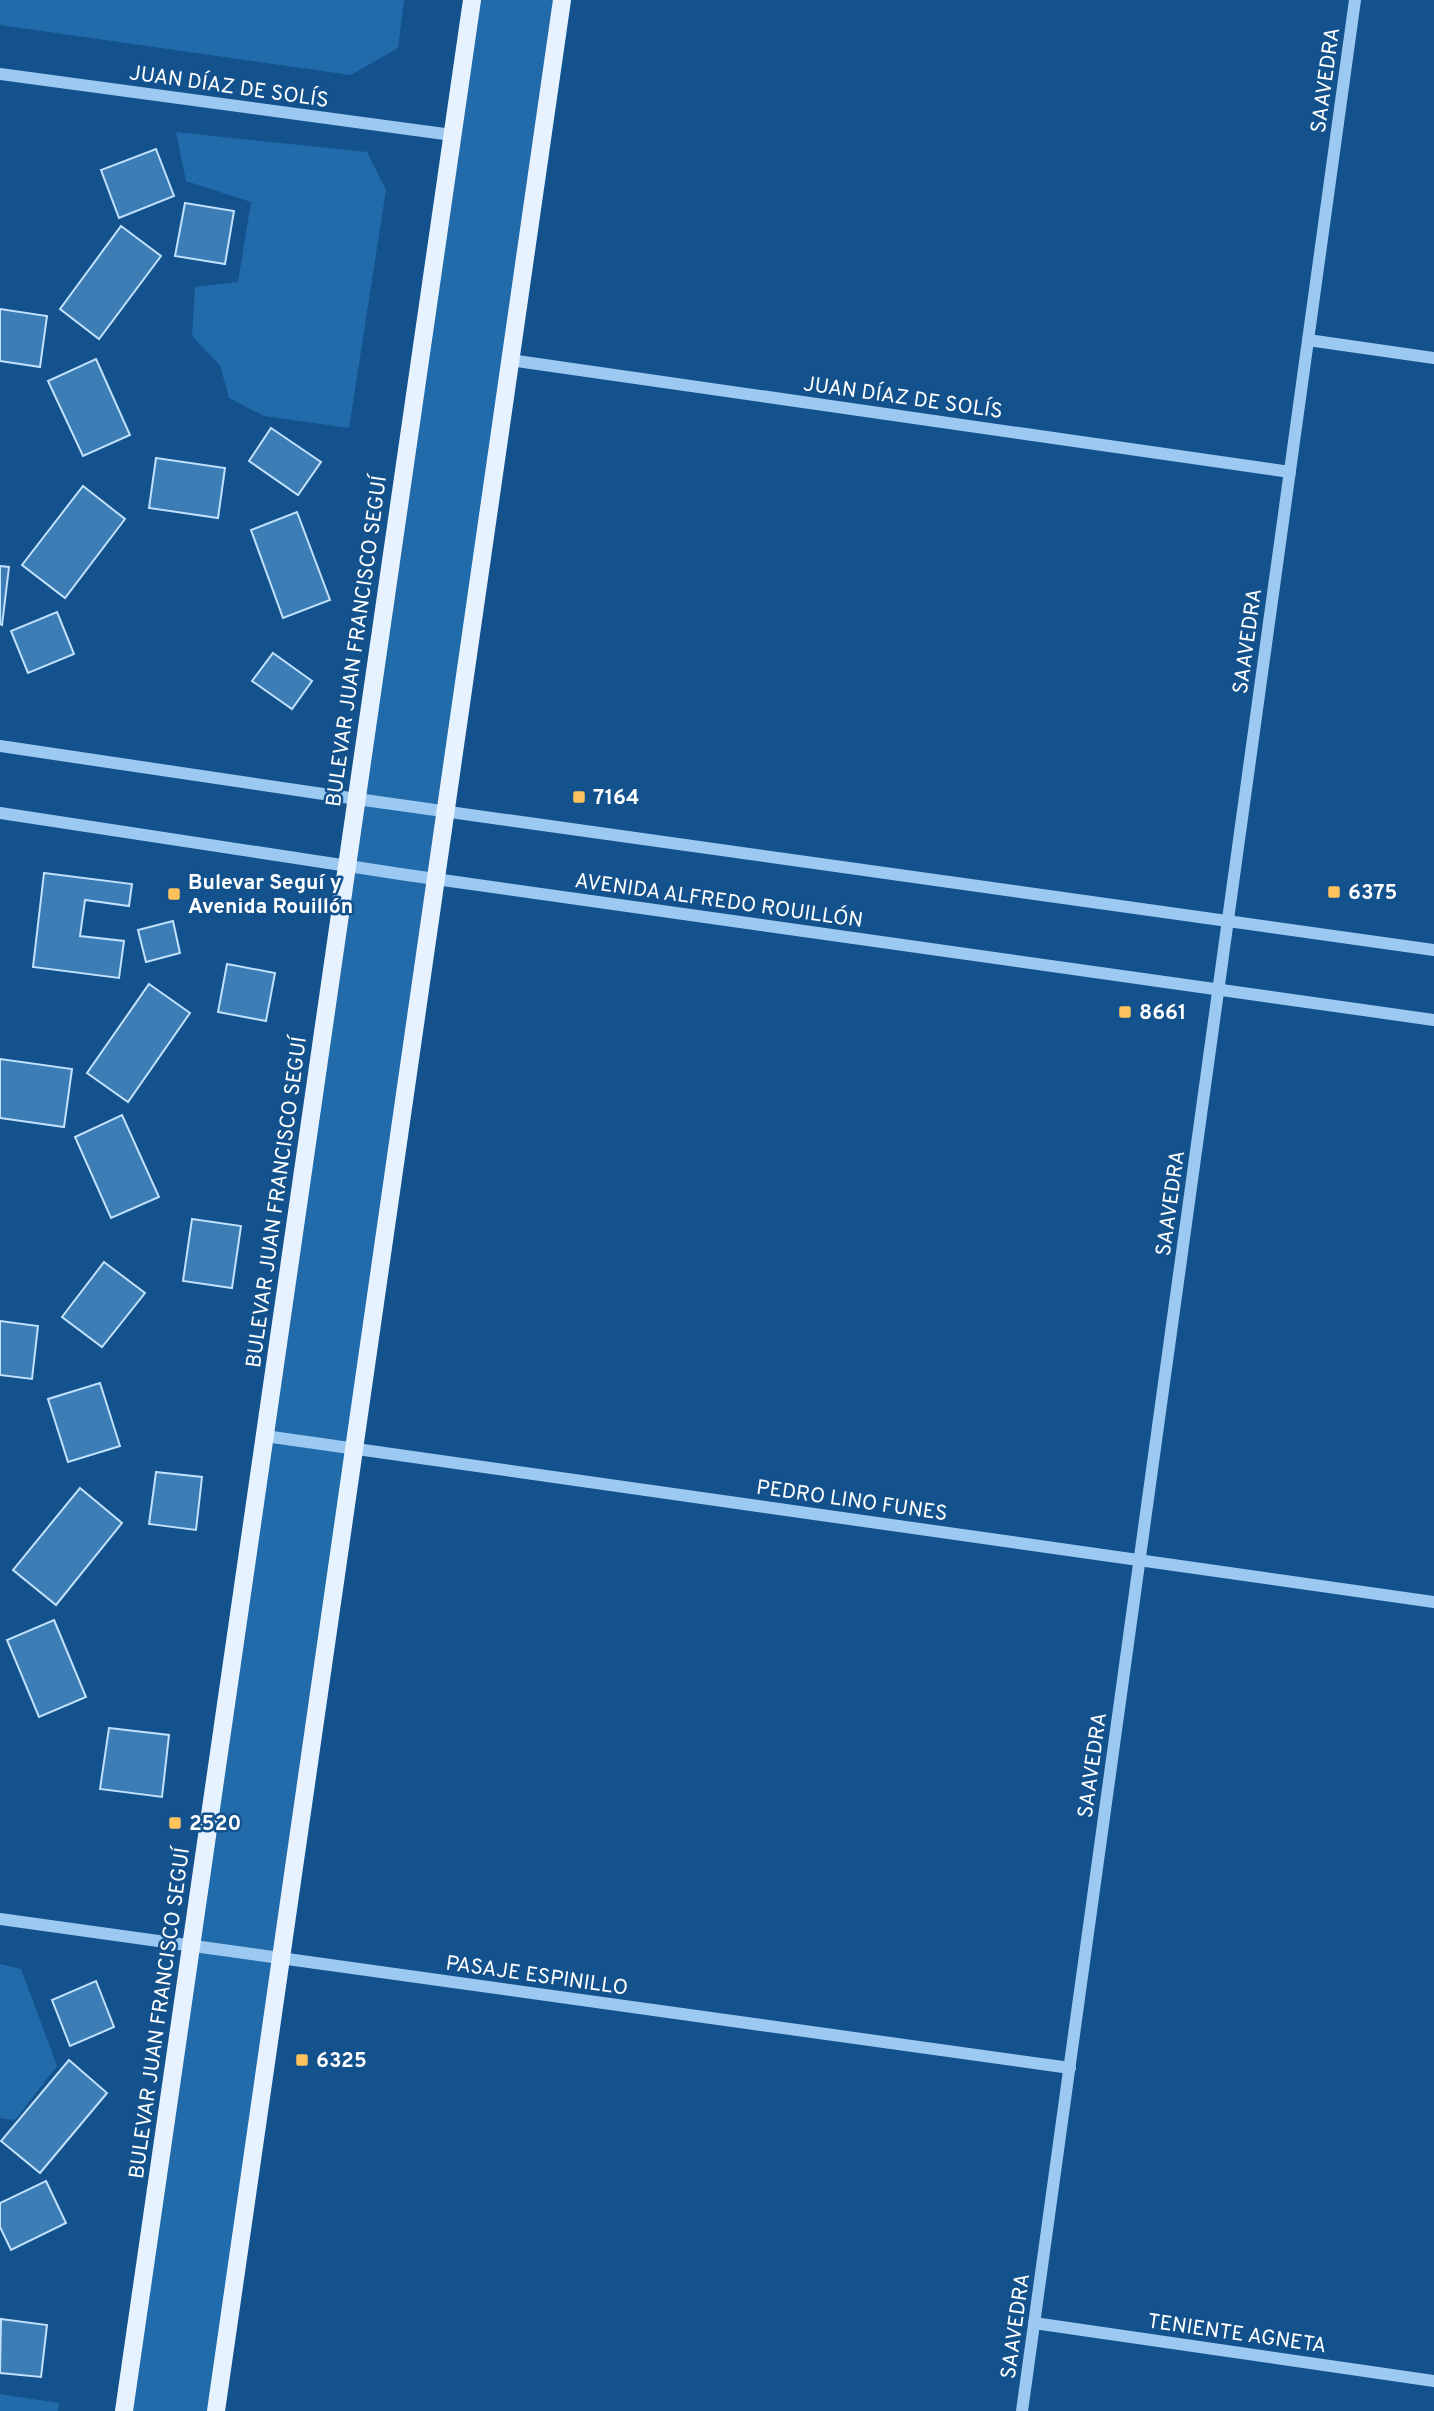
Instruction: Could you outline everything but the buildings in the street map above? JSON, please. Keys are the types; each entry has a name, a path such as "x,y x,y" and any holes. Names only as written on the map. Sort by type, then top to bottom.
{"main road":[{"name":"BULEVAR JUAN FRANCISCO SEGUÍ","path":"124,2411 472,0"},
{"path":"216,2411 562,0"}],"street":[{"name":"SAAVEDRA","path":"1022,2411 1355,0"},
{"name":"JUAN DÍAZ DE SOLÍS","path":"0,74 452,135"},
{"path":"1308,340 1434,358"},
{"name":"JUAN DÍAZ DE SOLÍS","path":"510,360 1290,472"},
{"path":"0,746 357,799 1434,950"},
{"name":"AVENIDA ALFREDO ROUILLÓN","path":"0,813 347,867 1434,1020"},
{"name":"PEDRO LINO FUNES","path":"265,1436 1434,1602"},
{"name":"PASAJE ESPINILLO","path":"0,1919 1070,2068"},
{"name":"TENIENTE AGNETA","path":"1034,2323 1434,2381"}],"shaded area":[{"path":"0,0 404,0 398,48 351,75 0,25"},
{"path":"472,0 562,0 216,2411 124,2411"},
{"path":"176,132 367,152 386,190 349,428 264,416 229,398 220,365 192,336 195,287 238,282 251,202 186,181"},
{"path":"0,1964 21,1969 57,2066 15,2120 0,2118"},
{"path":"0,2394 59,2403 58,2411 0,2411"}],"place":[{"name":"7164","path":"579,797"},
{"name":"6375","path":"1334,892"},
{"name":"Bulevar Seguí y Avenida Rouillón","path":"174,894"},
{"name":"8661","path":"1125,1012"},
{"name":"2520","path":"175,1823"},
{"name":"6325","path":"302,2060"}]}
